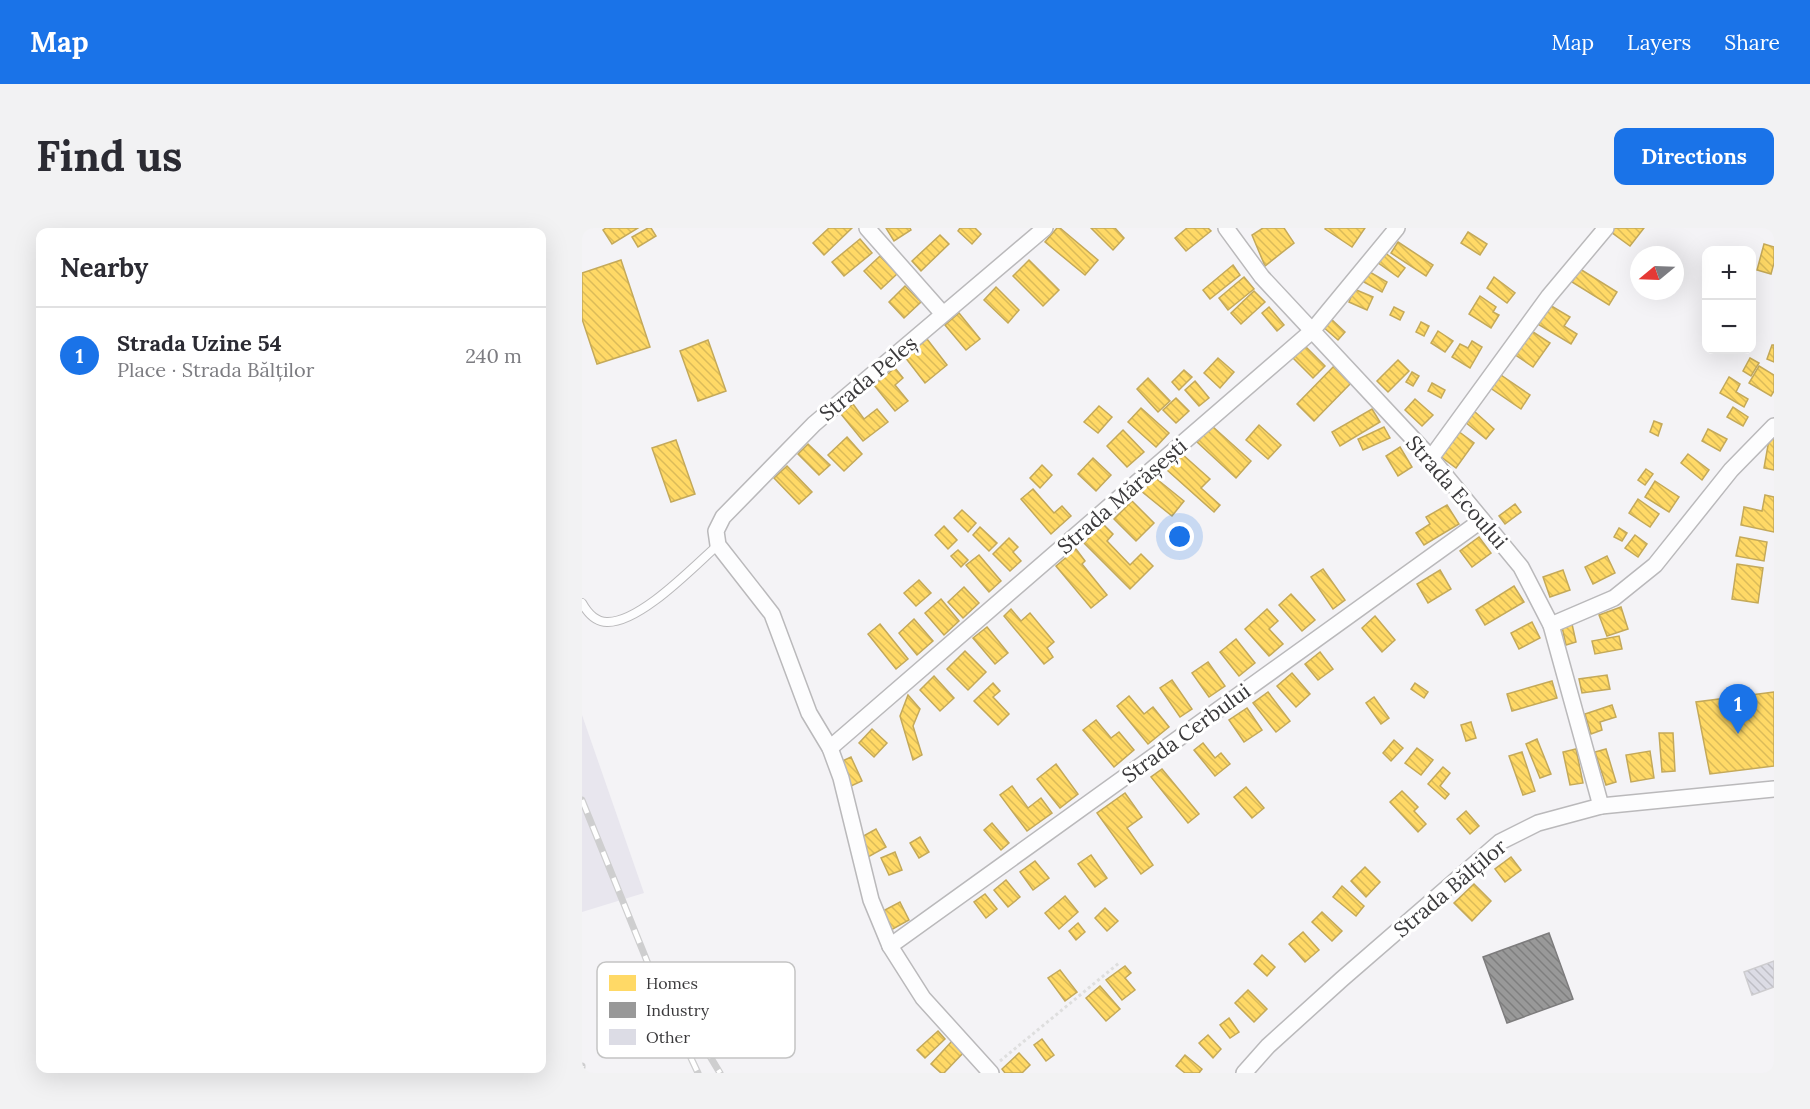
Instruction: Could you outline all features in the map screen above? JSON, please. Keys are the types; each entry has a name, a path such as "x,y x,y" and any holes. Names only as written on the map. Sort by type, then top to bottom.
{"street":[{"path":"867,228 943,314"},
{"name":"Strada Peleș","path":"718,545 716,531 723,517 814,424 1045,228"},
{"name":"Strada Ecoului","path":"1226,228 1262,277 1431,458 1521,567 1551,625 1601,806"},
{"name":"Strada Mărășești","path":"831,748 1312,331 1397,228"},
{"path":"1431,458 1549,296 1606,228"},
{"path":"1551,625 1614,598 1655,565 1731,470 1774,426"},
{"name":"Strada Cerbului","path":"890,946 1482,520"},
{"path":"718,545 772,614 809,713 831,748 841,778 871,900 890,946 922,998 990,1072"},
{"name":"Strada Bălților","path":"1244,1073 1268,1046 1342,979 1500,842 1538,823 1601,806 1774,789"}],"lane":[{"path":"582,603 588,614 605,623 622,620 649,605 718,545"}],"path":[{"path":"990,1072 1119,963"}],"shaded area":[{"path":"582,715 644,893 582,912"}],"building: Homes":[{"path":"606,228 638,228 612,244 603,230"},
{"path":"651,228 656,236 638,247 632,237"},
{"path":"829,228 852,228 824,255 813,243"},
{"path":"886,228 910,228 911,230 894,241"},
{"path":"960,228 975,228 981,234 972,244 958,231"},
{"path":"1057,228 1060,228 1098,260 1085,275 1045,242"},
{"path":"1091,228 1115,228 1124,238 1113,250"},
{"path":"1187,228 1208,228 1211,231 1186,251 1175,238"},
{"path":"1263,228 1284,228 1294,243 1265,266 1252,235"},
{"path":"1326,228 1365,228 1352,247"},
{"path":"1614,228 1644,228 1630,246 1611,232"},
{"path":"1468,232 1487,244 1480,255 1461,243"},
{"path":"940,235 949,244 921,271 912,261"},
{"path":"860,239 872,253 844,276 832,262"},
{"path":"1398,242 1433,265 1426,276 1391,253"},
{"path":"1764,244 1774,247 1771,274 1757,270"},
{"path":"1384,252 1405,268 1398,277 1377,262"},
{"path":"880,256 897,274 881,289 864,271"},
{"path":"621,260 650,347 597,364 582,319 582,273"},
{"path":"1029,260 1059,290 1043,306 1013,276"},
{"path":"1233,265 1240,275 1210,299 1203,290"},
{"path":"1580,269 1617,292 1609,305 1572,282"},
{"path":"1368,271 1387,282 1382,292 1362,281"},
{"path":"1244,277 1254,289 1228,310 1219,298"},
{"path":"1494,277 1515,293 1507,303 1487,288"},
{"path":"905,286 921,302 904,318 889,302"},
{"path":"996,287 1019,310 1008,323 984,300"},
{"path":"1354,289 1373,297 1367,310 1349,302"},
{"path":"1254,291 1265,302 1241,324 1231,313"},
{"path":"1480,296 1496,307 1493,312 1499,315 1491,328 1469,314"},
{"path":"1548,304 1570,317 1564,326 1577,334 1571,344 1536,323"},
{"path":"1269,307 1284,325 1277,331 1262,313"},
{"path":"1394,307 1404,312 1400,320 1390,315"},
{"path":"959,313 980,339 966,350 945,325"},
{"path":"1329,317 1345,332 1338,340 1321,325"},
{"path":"1421,322 1429,326 1424,336 1416,332"},
{"path":"1530,330 1550,343 1533,367 1514,354"},
{"path":"1438,331 1453,341 1445,352 1431,343"},
{"path":"927,339 947,365 925,383 905,357"},
{"path":"708,340 726,391 698,401 680,351"},
{"path":"1472,341 1482,347 1470,368 1452,357 1460,344 1468,348"},
{"path":"1774,345 1774,362 1767,359"},
{"path":"1305,346 1325,366 1313,378 1293,358"},
{"path":"1218,358 1234,372 1220,388 1204,373"},
{"path":"1750,358 1759,363 1751,376 1743,371"},
{"path":"1398,360 1409,371 1388,392 1377,381"},
{"path":"1335,365 1352,382 1314,421 1297,404"},
{"path":"1759,366 1774,375 1774,391 1771,396 1749,383"},
{"path":"895,368 903,378 895,385 908,401 895,411 874,385"},
{"path":"1184,370 1192,377 1179,390 1172,382"},
{"path":"1412,372 1419,376 1413,386 1406,382"},
{"path":"1498,373 1530,395 1521,409 1489,387"},
{"path":"1729,377 1740,384 1736,392 1748,399 1744,407 1720,393"},
{"path":"1148,378 1170,401 1158,412 1137,389"},
{"path":"1195,381 1209,398 1199,406 1185,390"},
{"path":"1432,383 1445,390 1441,398 1428,391"},
{"path":"1176,398 1189,411 1176,423 1163,410"},
{"path":"1415,399 1433,415 1422,426 1405,410"},
{"path":"853,404 864,419 877,409 888,422 863,441 841,414"},
{"path":"1099,406 1112,417 1098,433 1084,422"},
{"path":"1733,407 1748,417 1743,426 1727,417"},
{"path":"1141,408 1169,433 1156,447 1128,422"},
{"path":"1372,409 1380,422 1340,446 1332,432"},
{"path":"1474,411 1494,429 1486,439 1465,422"},
{"path":"1654,421 1662,424 1658,436 1650,432"},
{"path":"1259,425 1281,445 1268,459 1246,440"},
{"path":"1212,426 1251,461 1236,478 1197,442"},
{"path":"1384,427 1390,438 1363,450 1358,439"},
{"path":"1708,429 1727,439 1720,451 1702,441"},
{"path":"1123,430 1144,452 1127,467 1107,446"},
{"path":"1458,431 1474,443 1456,468 1440,456"},
{"path":"1770,434 1774,435 1774,470 1764,468"},
{"path":"847,437 862,454 844,471 828,455"},
{"path":"676,440 695,494 671,502 652,448"},
{"path":"808,444 830,465 819,475 798,454"},
{"path":"1400,447 1412,467 1398,476 1386,456"},
{"path":"1182,454 1210,479 1201,488 1220,505 1214,512 1167,470"},
{"path":"1688,454 1709,470 1702,480 1681,463"},
{"path":"1093,458 1111,475 1096,491 1078,474"},
{"path":"1042,465 1052,475 1040,488 1030,478"},
{"path":"787,466 812,492 799,504 774,478"},
{"path":"1646,469 1653,474 1645,485 1638,480"},
{"path":"1153,476 1184,501 1172,516 1141,491"},
{"path":"1655,481 1679,497 1669,512 1645,497"},
{"path":"1033,489 1054,513 1062,506 1071,516 1051,534 1021,499"},
{"path":"1765,495 1774,497 1774,532 1741,525 1744,507 1762,511"},
{"path":"1638,499 1659,514 1650,527 1629,513"},
{"path":"1132,501 1154,523 1136,541 1114,519"},
{"path":"1515,504 1521,512 1505,524 1499,516"},
{"path":"1447,505 1459,524 1424,545 1416,533 1430,524 1426,517"},
{"path":"962,510 976,523 968,532 954,518"},
{"path":"1103,524 1113,534 1107,541 1130,565 1141,554 1153,566 1130,589 1084,543"},
{"path":"944,526 957,540 948,549 935,535"},
{"path":"980,527 997,543 989,551 973,535"},
{"path":"1619,528 1627,533 1622,541 1614,537"},
{"path":"1635,535 1647,544 1638,557 1625,548"},
{"path":"1479,537 1491,553 1472,567 1460,551"},
{"path":"1740,537 1767,542 1764,561 1736,556"},
{"path":"1009,538 1018,547 1013,552 1021,561 1010,571 993,554"},
{"path":"1076,549 1085,561 1082,564 1107,595 1091,608 1056,566"},
{"path":"958,550 968,560 961,567 951,556"},
{"path":"979,555 1001,581 989,592 966,565"},
{"path":"1607,556 1615,573 1593,584 1585,567"},
{"path":"1737,564 1763,568 1758,603 1732,599"},
{"path":"1323,569 1345,600 1333,609 1311,577"},
{"path":"1440,570 1451,589 1428,603 1417,584"},
{"path":"1563,570 1570,590 1550,597 1543,577"},
{"path":"919,580 931,593 916,606 904,593"},
{"path":"1514,586 1524,602 1485,625 1476,610"},
{"path":"964,587 979,603 963,618 948,602"},
{"path":"1291,594 1315,620 1302,631 1279,605"},
{"path":"941,599 959,621 944,635 925,613"},
{"path":"1621,607 1628,629 1607,636 1599,615"},
{"path":"1011,609 1021,621 1030,613 1054,642 1047,648 1053,657 1044,664 1004,616"},
{"path":"1267,609 1278,621 1269,629 1283,644 1269,656 1245,629"},
{"path":"1375,616 1395,640 1382,652 1362,628"},
{"path":"914,619 933,641 917,655 899,633"},
{"path":"1532,622 1540,638 1519,649 1511,633"},
{"path":"880,624 908,659 896,669 868,634"},
{"path":"1572,624 1576,642 1566,645 1562,627"},
{"path":"987,627 1008,653 995,664 973,638"},
{"path":"1619,636 1622,649 1595,654 1592,641"},
{"path":"1236,639 1255,663 1239,676 1220,652"},
{"path":"965,651 986,672 968,690 947,669"},
{"path":"1320,652 1333,669 1318,680 1305,664"},
{"path":"1208,662 1225,686 1209,697 1192,673"},
{"path":"1292,673 1310,694 1296,707 1277,686"},
{"path":"1607,675 1610,689 1582,693 1579,679"},
{"path":"934,676 954,698 940,711 920,690"},
{"path":"1172,680 1192,709 1180,717 1160,688"},
{"path":"1552,681 1557,698 1512,711 1507,694"},
{"path":"993,683 1000,691 993,697 1009,714 998,725 974,701"},
{"path":"1415,683 1428,692 1424,698 1411,689"},
{"path":"1268,692 1290,721 1276,732 1253,703"},
{"path":"1774,692 1774,766 1710,774 1696,702"},
{"path":"908,695 920,709 913,726 922,755 913,760 900,716"},
{"path":"1129,696 1144,714 1153,707 1169,727 1148,744 1117,706"},
{"path":"1374,697 1389,718 1381,724 1366,703"},
{"path":"1612,705 1616,717 1600,722 1602,730 1591,734 1585,714"},
{"path":"1247,708 1262,730 1244,742 1229,720"},
{"path":"1096,720 1111,738 1119,732 1134,750 1114,767 1083,730"},
{"path":"1471,722 1476,738 1466,741 1461,725"},
{"path":"872,729 887,743 874,757 859,743"},
{"path":"1659,733 1673,733 1675,771 1662,772"},
{"path":"1537,739 1551,774 1540,778 1526,744"},
{"path":"1394,740 1403,748 1391,761 1383,753"},
{"path":"1203,743 1215,758 1221,753 1230,764 1215,776 1194,750"},
{"path":"1417,748 1433,760 1421,775 1405,763"},
{"path":"1576,749 1583,783 1570,785 1563,752"},
{"path":"1606,749 1616,782 1606,785 1595,752"},
{"path":"1650,751 1654,778 1631,782 1626,755"},
{"path":"1522,752 1535,791 1523,795 1509,756"},
{"path":"851,757 862,781 851,786 840,762"},
{"path":"1056,764 1078,794 1060,808 1037,779"},
{"path":"1443,767 1450,773 1440,786 1449,794 1445,799 1428,784"},
{"path":"1162,769 1199,814 1188,823 1151,777"},
{"path":"1012,786 1028,808 1041,798 1052,813 1027,831 1000,795"},
{"path":"1246,787 1264,808 1252,818 1234,797"},
{"path":"1402,791 1418,807 1414,811 1426,824 1418,832 1390,802"},
{"path":"1125,793 1142,817 1127,828 1153,865 1141,874 1097,813"},
{"path":"1466,811 1479,826 1470,834 1457,819"},
{"path":"992,823 1009,843 1001,850 984,830"},
{"path":"876,829 886,847 868,857 858,839"},
{"path":"920,837 929,852 919,858 910,843"},
{"path":"895,852 902,870 889,875 881,858"},
{"path":"1091,855 1107,878 1095,887 1078,864"},
{"path":"1511,857 1521,870 1505,882 1495,869"},
{"path":"1035,861 1049,878 1033,890 1020,872"},
{"path":"1365,867 1380,882 1366,897 1351,881"},
{"path":"1006,880 1020,897 1008,907 994,890"},
{"path":"1474,884 1491,901 1472,921 1454,903"},
{"path":"1342,886 1364,906 1356,916 1333,897"},
{"path":"985,894 997,909 986,918 974,902"},
{"path":"1065,896 1078,912 1059,929 1045,913"},
{"path":"900,902 909,920 891,930 881,912"},
{"path":"1105,908 1118,921 1107,931 1095,918"},
{"path":"1322,912 1342,931 1332,941 1312,922"},
{"path":"1078,923 1085,932 1076,940 1069,931"},
{"path":"1303,932 1319,950 1305,962 1289,944"},
{"path":"1262,955 1275,967 1267,976 1254,964"},
{"path":"1125,966 1131,973 1125,978 1135,990 1122,1000 1106,980"},
{"path":"1060,970 1077,992 1065,1001 1048,978"},
{"path":"1100,986 1120,1009 1106,1021 1086,998"},
{"path":"1248,990 1267,1009 1254,1022 1235,1003"},
{"path":"1229,1018 1239,1032 1230,1038 1220,1025"},
{"path":"938,1031 945,1039 925,1058 917,1050"},
{"path":"1208,1035 1221,1049 1213,1058 1199,1043"},
{"path":"1042,1039 1054,1055 1046,1061 1034,1045"},
{"path":"952,1041 964,1052 944,1073 941,1073 931,1064"},
{"path":"1019,1053 1030,1065 1022,1073 1005,1073 1002,1069"},
{"path":"1185,1055 1202,1069 1199,1073 1185,1073 1176,1066"}],"building: Industry":[{"path":"1549,933 1573,999 1507,1023 1483,957"}],"building: Other":[{"path":"1774,961 1774,987 1752,995 1744,972"}],"railway":[{"path":"582,800 647,962"},
{"path":"691,1058 698,1073"},
{"path":"711,1058 720,1073"}],"place":[{"name":"Strada Uzine 54","path":"1738,734"}]}
